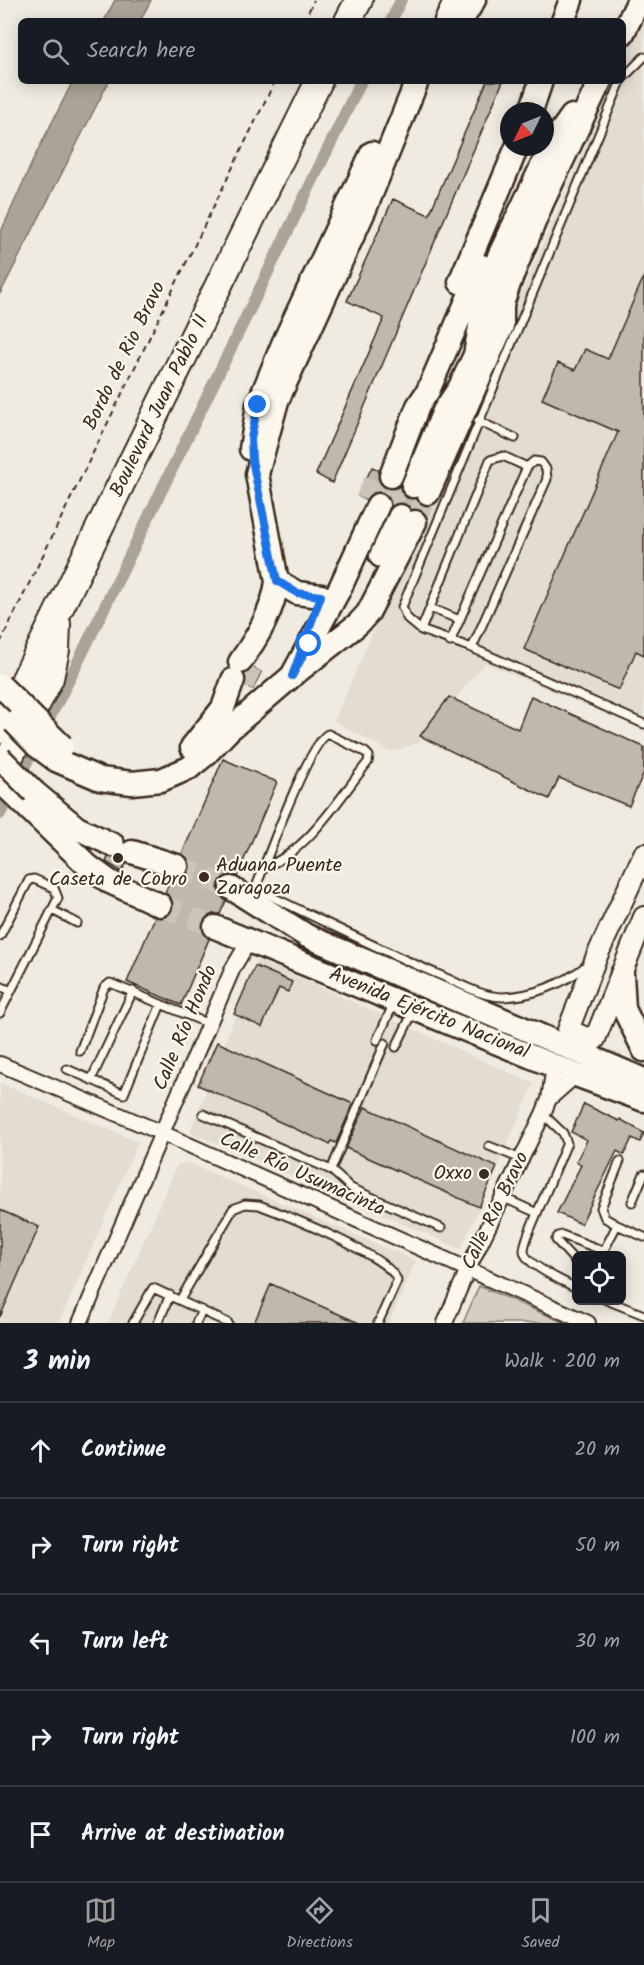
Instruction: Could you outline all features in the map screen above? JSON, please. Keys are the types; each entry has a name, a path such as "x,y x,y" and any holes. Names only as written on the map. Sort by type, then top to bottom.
{"highway":[{"path":"350,18 359,0"},
{"name":"Boulevard Juan Pablo II","path":"0,730 318,84"},
{"path":"0,776 50,678 56,650 58,614"}],"main road":[{"path":"435,18 444,0"},
{"path":"447,18 456,0"},
{"path":"456,18 465,0"},
{"path":"463,18 474,0"},
{"path":"564,18 571,0"},
{"path":"626,27 638,2"},
{"path":"0,708 37,746 112,767 142,769 169,762 193,746 223,708 242,673 276,594 277,581 251,448 258,405 283,344 405,84"},
{"path":"257,474 277,401 365,209 416,84"},
{"path":"534,102 540,84"},
{"path":"554,141 598,84"},
{"path":"402,481 501,326 502,304 542,203 599,84"},
{"path":"402,481 393,446 521,156"},
{"path":"402,481 422,400 521,156"},
{"path":"402,481 436,417 460,387 475,355 484,304 499,256 547,156"},
{"path":"422,400 436,417"},
{"path":"292,676 321,596 389,511"},
{"path":"292,676 340,588 389,511"},
{"path":"0,685 59,753 84,774 117,782 161,780 189,768 229,730 358,624 368,613 389,511"},
{"path":"277,581 297,593 321,596"},
{"path":"0,758 32,803 97,874 160,905"},
{"path":"0,781 32,803 77,828 122,849 177,866"},
{"name":"Avenida Ejército Nacional","path":"231,888 307,936 644,1080"},
{"name":"Avenida Ejército Nacional","path":"215,927 576,1075 644,1100"},
{"path":"622,974 624,1009 644,1050"},
{"path":"554,1066 559,1062 573,1064 644,1091"}],"street":[{"path":"644,854 596,958 568,1030 595,1040 644,917"},
{"name":"Calle Río Hondo","path":"80,1323 233,968 249,941"},
{"name":"Calle Río Usumacinta","path":"0,1064 162,1133 588,1323"},
{"name":"Calle Río Bravo","path":"445,1323 467,1271 543,1114 549,1099 554,1066"},
{"name":"Calle Río Bravo","path":"549,1099 576,1075"}],"lane":[{"path":"626,75 644,57"},
{"path":"620,84 402,601 402,612 421,630 472,648 644,724"},
{"path":"478,421 515,438"},
{"path":"421,630 490,460 503,456 526,467"},
{"path":"450,642 526,467 534,461 541,462 546,469 547,479 472,648"},
{"path":"430,608 460,620"},
{"path":"264,867 286,857 304,842 368,762 368,754 328,734 323,736 268,848 264,867 256,886 258,890 481,993 501,997 540,990 576,974 596,958"},
{"path":"0,936 29,880 34,879 58,892 52,910 0,1014"},
{"path":"52,910 77,923"},
{"path":"80,1051 106,986 114,983 209,1024"},
{"path":"0,986 11,991"},
{"path":"91,1080 133,991"},
{"path":"67,1069 121,1094 125,1093 161,1004"},
{"path":"377,1040 405,1005"},
{"path":"396,1047 405,1005"},
{"path":"331,1170 385,1043"},
{"path":"203,1114 331,1170 351,1188 441,1228"},
{"path":"543,1114 563,1133 567,1143 537,1213 524,1253 541,1269 572,1285"},
{"path":"489,1146 521,1159"},
{"path":"620,1161 601,1208 605,1218 644,1237"},
{"path":"632,1202 644,1174"},
{"path":"502,1197 537,1213"},
{"path":"180,1300 233,1209 245,1204 260,1205 353,1245 395,1273 397,1281 378,1323"},
{"path":"603,1251 617,1225"},
{"path":"572,1258 557,1243 558,1236 562,1235 598,1251"},
{"path":"134,1323 151,1288 228,1323"},
{"path":"158,1323 170,1295"},
{"path":"619,1305 644,1315"},
{"path":"196,1323 202,1310"}],"path":[{"path":"305,18 314,0"},
{"name":"Bordo de Rio Bravo","path":"0,644 274,84"}],"shaded area":[{"path":"115,0 151,0 142,18 106,18"},
{"path":"644,13 644,730 485,663 418,743 390,752 334,721 613,84 626,84 626,54"},
{"path":"71,84 107,84 0,294 0,234 35,156"},
{"path":"258,959 534,1084 461,1249 190,1132"},
{"path":"0,1083 138,1142 59,1323 0,1323"},
{"path":"186,1162 416,1261 389,1323 108,1323 177,1165"},
{"path":"479,1286 565,1323 463,1323"}],"building":[{"path":"486,84 502,84 332,483 316,474 384,318 347,301 393,199 429,215"},
{"path":"644,276 644,655 636,651 619,690 524,649 618,432 542,399 558,363 575,370 585,349 608,359"},
{"path":"372,467 379,470 381,485 393,489 400,486 402,494 407,498 416,499 427,506 424,512 400,503 391,506 389,498 383,493 371,494 366,500 358,496"},
{"path":"253,668 261,672 253,689 245,686 245,674"},
{"path":"531,696 644,747 644,772 629,806 559,778 549,799 420,736 449,697 518,729"},
{"name":"Aduana Puente Zaragoza","path":"223,759 277,782 237,876 225,876 219,881 219,894 226,901 220,914 213,914 203,921 202,929 209,939 181,1005 127,982 155,917 167,916 172,910 171,898 165,893 171,878 181,879 190,871 190,862 182,854"},
{"path":"108,857 120,857 126,864 122,872 106,862"},
{"path":"255,966 292,982 288,992 279,988 262,1027 234,1014"},
{"path":"217,1042 353,1104 336,1143 331,1141 329,1144 198,1085"},
{"path":"584,1104 619,1121 620,1119 644,1133 640,1142 632,1138 624,1155 617,1151 581,1224 557,1213 581,1165 576,1162 587,1140 571,1132"},
{"path":"365,1107 497,1167 479,1207 346,1148"},
{"path":"0,1210 39,1227 0,1317"},
{"path":"271,1284 359,1323 254,1323"}],"waterway":[{"path":"392,18 401,0"},
{"path":"0,814 73,672 360,84"}],"tunnel":[{"path":"366,500 379,471"},
{"path":"388,510 401,481"},
{"path":"415,522 428,493"},
{"path":"243,685 251,667"},
{"path":"177,866 231,888"},
{"path":"160,905 215,927"}],"place":[{"name":"Caseta de Cobro","path":"118,858"},
{"name":"Aduana Puente Zaragoza","path":"204,877"},
{"name":"Oxxo","path":"484,1174"}],"route":[{"path":"258,405 251,438 252,460 257,474 262,514 277,581 297,593 321,596 292,676 309,644"}]}
